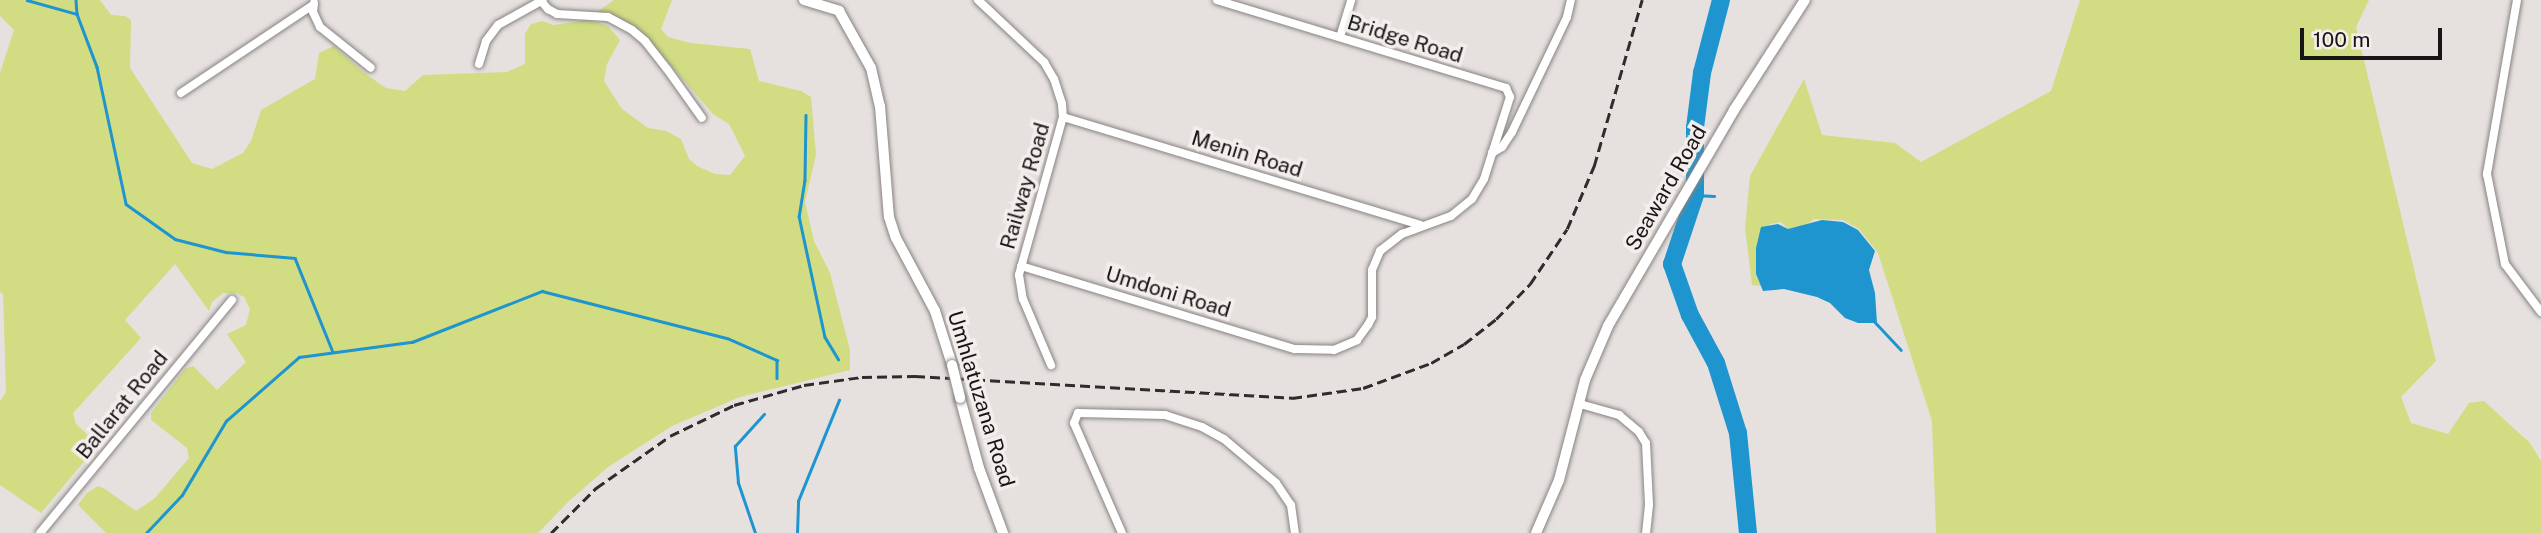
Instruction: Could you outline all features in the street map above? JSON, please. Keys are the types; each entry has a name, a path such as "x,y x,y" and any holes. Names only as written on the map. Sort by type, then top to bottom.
{"street":[{"path":"807,0 838,5"},
{"name":"Railway Road","path":"978,0 1044,62 1058,89 1063,117 1019,275 1023,299 1051,365"},
{"name":"Bridge Road","path":"1217,0 1503,87 1510,97 1493,153"},
{"path":"1340,37 1351,0"},
{"path":"1420,225 1438,221 1464,208 1481,187 1493,153 1502,147 1512,132 1567,17 1571,0"},
{"name":"Seaward Road","path":"1580,404 1594,356 1629,290 1734,110 1805,0"},
{"path":"2517,0 2487,174 2505,264 2541,312"},
{"path":"479,64 486,41 498,25 542,1 557,14 608,18 632,30 645,41 702,118"},
{"path":"315,2 315,20 320,27 371,68"},
{"path":"181,93 315,2"},
{"name":"Umhlatuzana Road","path":"838,5 871,68 877,86 889,217 935,311 979,468 1003,533"},
{"name":"Menin Road","path":"1063,117 1420,225"},
{"name":"Umdoni Road","path":"1021,266 1305,352 1334,350 1357,340 1372,317 1372,270 1377,258 1390,242 1420,225"},
{"name":"Ballarat Road","path":"40,533 232,300"},
{"path":"1536,533 1559,480 1580,404 1619,415 1639,432 1646,443 1649,505 1646,533"},
{"path":"1122,533 1074,423 1078,413 1165,415 1202,427 1224,439 1276,483 1291,505 1295,533"}],"green space":[{"path":"0,0 100,0 111,15 125,16 131,20 130,68 192,163 212,169 243,153 251,141 261,110 315,79 319,53 334,46 386,88 405,91 423,75 507,72 525,64 525,34 531,24 542,21 554,25 586,20 596,22 608,26 620,40 607,64 604,81 622,109 648,128 666,131 681,139 689,159 697,166 715,174 730,175 745,156 729,124 714,115 641,31 609,13 597,12 614,0 672,0 661,29 668,37 690,43 750,49 759,81 801,91 811,97 816,155 805,202 814,241 830,273 850,350 850,370 740,397 672,426 608,467 538,533 106,533 78,505 87,493 98,486 136,511 155,498 189,458 187,448 151,420 151,413 185,369 193,366 217,390 246,362 227,334 246,325 250,309 244,297 237,293 223,293 212,302 209,311 175,264 125,320 141,338 73,413 76,424 94,441 92,452 41,513 0,485 0,401 6,392 3,294 0,292 0,73 14,30 0,16"},
{"path":"2080,0 2369,0 2356,27 2436,361 2401,397 2411,423 2448,434 2469,403 2484,401 2530,443 2541,461 2541,533 1936,533 1932,421 1878,253 1859,229 1843,220 1814,219 1800,229 1789,230 1781,222 1770,224 1762,231 1756,274 1761,286 1752,285 1745,228 1750,176 1804,79 1822,135 1895,143 1921,162 2051,91"}],"water":[{"path":"1822,220 1843,222 1858,230 1875,251 1869,270 1875,293 1877,323 1858,323 1845,318 1830,303 1817,297 1784,289 1763,291 1756,274 1756,248 1761,227 1778,224 1788,229"}],"waterway":[{"path":"27,0 77,14 97,67 126,204 175,239 226,252 295,258 333,352"},
{"path":"76,0 77,14"},
{"path":"1721,0 1702,73 1695,128 1695,195 1672,264 1690,315 1716,363 1738,433 1748,533"},
{"path":"806,115 805,180 799,216 825,337 838,359"},
{"path":"1695,195 1714,196"},
{"path":"146,533 182,495 226,421 299,357 412,342 542,291 727,338 777,360 777,378"},
{"path":"1875,322 1901,350"},
{"path":"797,533 798,501 839,400"},
{"path":"755,533 738,483 735,446 764,414"}],"railway":[{"path":"551,533 596,488 670,436 734,405 804,385 862,377 915,376 1292,398 1363,388 1431,363 1464,344 1496,319 1530,284 1567,229 1594,166 1642,0"}]}
